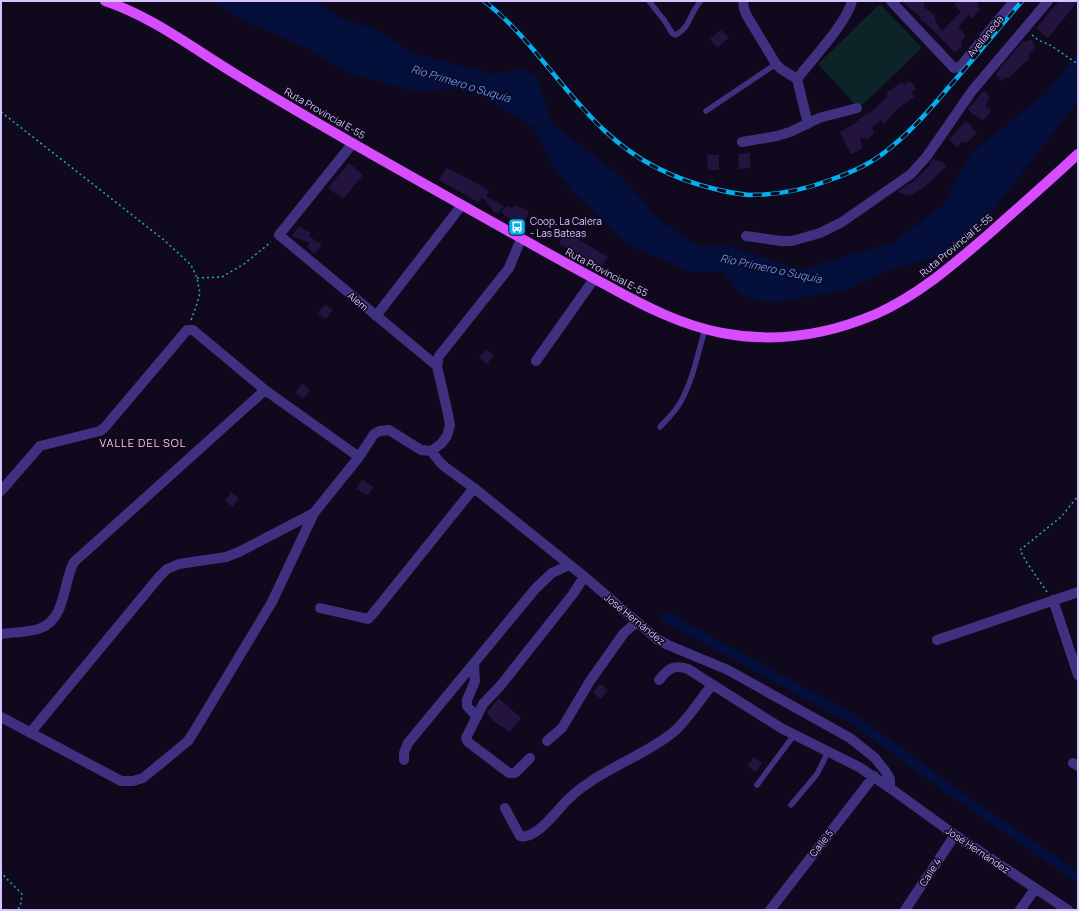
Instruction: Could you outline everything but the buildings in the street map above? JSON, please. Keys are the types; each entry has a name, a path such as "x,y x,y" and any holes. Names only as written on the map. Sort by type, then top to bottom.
{"main road":[{"name":"Ruta Provincial E-55","path":"104,1 130,11 159,26 239,76 354,143 594,279 655,311 705,329 735,335 787,337 832,329 875,314 906,298 952,267 1078,154"}],"street":[{"path":"743,1 747,16 776,64 797,79 808,124"},
{"path":"797,79 837,28 848,12 852,1"},
{"name":"Avellaneda","path":"891,1 954,68 960,67 1014,1"},
{"path":"746,236 792,241 820,233 842,222 911,174 927,156 972,91 1048,1"},
{"path":"742,142 777,136 790,132 819,118 857,108"},
{"path":"279,235 354,143"},
{"path":"376,316 462,205"},
{"name":"Alem","path":"279,235 437,366"},
{"path":"1,717 121,782 143,778 188,741 204,718 272,602 314,513 359,457 374,434 380,431 389,430 421,450 431,451 441,444 447,436 450,425 437,366 439,356 509,268 521,238"},
{"path":"536,361 594,279"},
{"path":"1,491 40,446 100,431 105,427 187,330 193,330 265,390 359,457"},
{"path":"1,634 39,629 47,625 54,618 59,609 70,570 74,562 265,390"},
{"name":"José Hernández","path":"431,451 445,467 474,488 584,577 657,639 728,670 850,738 869,753 886,772 890,779 890,788"},
{"path":"320,608 368,619 372,616 474,488"},
{"path":"30,733 168,568 179,564 226,557 239,552 314,513"},
{"path":"404,760 404,753 408,743 544,579 552,573 569,565"},
{"path":"530,758 515,774 509,774 468,742 466,738 483,704 501,685 573,594 584,577"},
{"path":"937,640 1078,592"},
{"path":"1053,600 1078,675"},
{"path":"547,741 562,728 590,680 624,633 637,622"},
{"path":"474,664 474,681 467,700 467,706 477,717"},
{"name":"José Hernández","path":"659,680 674,667 681,666 688,669 794,735 874,776 955,835 1068,910"},
{"path":"505,808 520,836 524,837 533,834 542,827 576,791 673,733 712,685"},
{"name":"Calle 5","path":"770,910 874,776"},
{"name":"Calle 4","path":"905,910 955,835"},
{"path":"1020,910 1035,889"}],"lane":[{"path":"649,1 672,33 675,34 678,34 689,22 696,5 701,1"},
{"path":"706,111 776,64"},
{"path":"660,426 671,416 680,404 688,386 705,329"},
{"path":"757,785 794,735"},
{"path":"791,805 817,774 828,752"}],"path":[{"path":"1024,29 1038,40 1050,45 1078,64"},
{"path":"1,112 164,240 191,265 197,278 200,293 187,330"},
{"path":"197,278 222,278 244,264 279,235"},
{"path":"1053,600 1027,563 1020,550 1061,517 1078,496"},
{"path":"1,872 22,894 21,903 18,910"}],"green space":[{"path":"880,4 922,48 859,108 818,64"}],"water":[{"name":"Río Primero o Suquía","path":"211,1 315,1 342,19 373,28 416,54 494,74 524,69 537,77 552,124 621,176 659,220 698,246 728,246 802,270 852,254 891,244 943,205 971,153 1046,93 1078,53 1078,101 991,213 945,254 886,271 843,291 769,303 740,295 723,272 689,272 626,243 572,191 553,167 534,127 479,95 450,88 416,92 349,73 308,49 246,21"}],"waterway":[{"path":"666,617 856,721 948,788 1078,878"}],"railway":[{"path":"484,1 517,31 575,100 618,143 643,161 685,180 723,191 749,195 780,193 810,187 866,165 879,157 902,138 926,114 1022,1"}],"place":[{"name":"Coop. La Calera - Las Bateas","path":"517,227"}],"district":[{"name":"VALLE DEL SOL","path":"143,442"}]}
